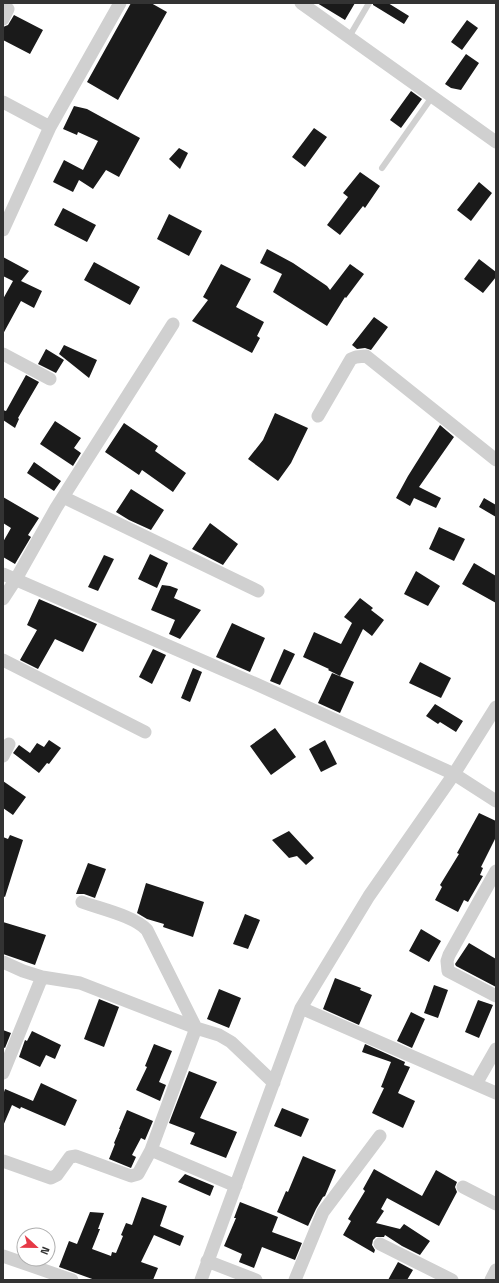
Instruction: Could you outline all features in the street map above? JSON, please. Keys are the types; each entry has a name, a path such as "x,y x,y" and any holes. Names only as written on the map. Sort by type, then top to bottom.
{"street":[{"path":"3,230 50,128 120,3"},
{"path":"301,3 496,142"},
{"path":"3,102 50,128"},
{"path":"3,599 63,497 173,324"},
{"path":"3,354 50,379"},
{"path":"318,416 351,359 366,356 496,460"},
{"path":"63,497 258,591"},
{"path":"3,574 256,684 454,774 496,801"},
{"path":"3,660 145,732"},
{"path":"201,1280 301,1008 369,896 454,774 496,707"},
{"path":"3,756 10,744"},
{"path":"496,871 449,955 447,966 448,971 496,996"},
{"path":"3,1161 51,1178 58,1175 70,1157 76,1156 131,1176 138,1174 151,1150 196,1028 147,930 134,920 82,902"},
{"path":"3,962 23,971 42,977 80,983 225,1038 274,1083"},
{"path":"3,1073 42,977"},
{"path":"301,1008 496,1094"},
{"path":"476,1084 496,1049"},
{"path":"295,1280 323,1212 380,1136"},
{"path":"151,1150 236,1186"},
{"path":"463,1187 496,1204"},
{"path":"380,1244 452,1280"},
{"path":"3,1256 72,1280"},
{"path":"207,1261 256,1280"},
{"path":"491,1280 496,1270"}],"lane":[{"path":"349,37 369,3"},
{"path":"382,168 432,97"}],"building":[{"path":"131,3 151,3 167,12 118,100 87,82"},
{"path":"317,3 355,3 345,20"},
{"path":"373,3 388,3 409,16 404,24 373,5"},
{"path":"14,15 43,30 30,54 3,40 3,27 8,25"},
{"path":"467,20 478,28 462,50 451,42"},
{"path":"466,54 479,63 461,90 451,88 445,84"},
{"path":"411,91 422,99 401,128 390,120"},
{"path":"74,106 87,109 140,138 119,177 106,170 93,189 79,180 73,192 53,182 64,160 83,170 98,141 78,132 77,135 63,129"},
{"path":"314,128 327,137 305,167 292,157"},
{"path":"179,148 188,153 180,169 169,159"},
{"path":"360,172 380,186 365,208 363,206 340,235 327,225 348,197 343,193"},
{"path":"479,182 492,193 471,221 457,210"},
{"path":"63,208 96,225 87,242 54,225"},
{"path":"169,214 202,231 189,256 157,239"},
{"path":"267,249 293,263 327,286 330,290 350,264 364,274 346,298 345,297 327,326 273,292 282,274 260,263"},
{"path":"3,257 29,271 21,281 42,291 34,308 21,301 3,334 3,299 13,281 3,276"},
{"path":"479,259 496,272 496,277 483,293 464,279"},
{"path":"94,262 140,287 130,305 84,280"},
{"path":"221,264 251,279 236,307 264,322 257,336 260,338 252,353 192,321 208,300 203,297"},
{"path":"374,317 388,327 371,350 365,348 357,349 352,345"},
{"path":"64,345 97,360 89,378 59,354"},
{"path":"46,349 64,360 56,373 38,364"},
{"path":"26,375 39,382 18,418 19,419 15,428 3,420 3,410 6,411"},
{"path":"275,413 308,428 291,463 278,481 248,459 263,440"},
{"path":"55,421 81,438 74,448 81,453 73,466 40,444"},
{"path":"124,423 158,446 155,451 186,473 173,492 142,470 139,475 105,452"},
{"path":"440,425 454,437 419,487 441,498 436,508 414,498 410,506 396,498"},
{"path":"34,462 61,481 54,491 27,473"},
{"path":"131,489 164,510 151,530 116,512"},
{"path":"3,497 39,518 28,535 31,537 15,564 3,557 3,542 11,528 3,523"},
{"path":"484,498 496,505 496,517 479,507"},
{"path":"210,523 238,544 223,565 192,549"},
{"path":"439,527 465,539 454,561 429,549"},
{"path":"150,554 168,563 157,588 138,579"},
{"path":"104,555 114,559 98,591 88,587"},
{"path":"474,563 496,576 496,603 462,584"},
{"path":"416,571 440,586 428,606 404,594"},
{"path":"162,585 178,589 174,598 201,610 180,639 169,634 175,620 151,610"},
{"path":"360,598 373,608 371,610 384,620 372,636 363,629 340,676 328,670 329,669 303,657 314,632 341,644 352,623 344,617"},
{"path":"39,599 97,624 83,652 55,639 38,669 20,660 37,630 27,625"},
{"path":"232,623 265,638 250,672 216,657"},
{"path":"153,649 166,655 152,684 139,677"},
{"path":"284,649 295,654 280,685 270,681"},
{"path":"420,662 451,678 441,698 409,683"},
{"path":"193,668 202,672 190,702 181,698"},
{"path":"332,673 354,682 340,713 318,703"},
{"path":"435,704 463,721 456,732 440,722 438,724 426,716"},
{"path":"275,728 296,757 271,775 250,746"},
{"path":"49,740 61,748 49,764 47,763 39,773 13,753 19,745 30,753 37,743 44,747"},
{"path":"325,740 337,764 321,772 309,749"},
{"path":"3,781 26,797 13,815 3,808"},
{"path":"479,813 496,821 496,837 481,867 483,868 480,875 483,876 468,902 464,900 458,912 435,900 442,887 440,885 459,854 457,853"},
{"path":"289,831 314,858 306,865 297,856 289,858 272,840"},
{"path":"10,835 23,840 5,897 3,896 3,837 8,839"},
{"path":"88,863 106,869 95,898 84,894 76,894"},
{"path":"146,883 204,902 193,937 163,927 164,924 147,919 137,913"},
{"path":"245,914 260,920 248,949 233,944"},
{"path":"3,922 46,935 35,965 3,954"},
{"path":"421,929 441,941 429,962 409,951"},
{"path":"469,943 496,959 496,987 456,966 455,964"},
{"path":"335,978 361,988 360,990 372,995 359,1025 323,1009"},
{"path":"434,985 448,990 438,1018 424,1013"},
{"path":"219,989 241,998 229,1028 207,1019"},
{"path":"99,999 119,1007 104,1047 84,1039"},
{"path":"478,1000 493,1005 479,1038 465,1032"},
{"path":"411,1012 425,1019 412,1048 397,1041"},
{"path":"3,1030 11,1033 5,1048 3,1047"},
{"path":"32,1031 61,1045 55,1059 46,1055 40,1067 19,1057 25,1040 27,1041"},
{"path":"154,1044 172,1051 159,1082 166,1085 160,1101 136,1090 147,1067 145,1066"},
{"path":"365,1044 405,1062 404,1065 410,1067 398,1093 415,1101 403,1128 372,1113 384,1088 381,1087 391,1062 362,1052"},
{"path":"189,1071 217,1082 200,1118 237,1132 226,1158 190,1144 195,1133 169,1123"},
{"path":"41,1083 77,1100 65,1126 21,1107 20,1109 12,1105 3,1126 3,1095 5,1089 33,1101"},
{"path":"282,1108 309,1119 301,1137 274,1126"},
{"path":"127,1110 153,1121 145,1140 141,1138 132,1155 136,1157 131,1168 109,1159"},
{"path":"303,1156 336,1170 325,1196 316,1209 308,1226 277,1212 286,1191 288,1192"},
{"path":"374,1169 422,1196 436,1170 457,1182 455,1187 457,1192 439,1226 387,1198 381,1209 384,1211 376,1223 400,1229 404,1224 430,1241 420,1255 385,1235 384,1237 376,1237 373,1240 372,1245 375,1250 374,1253 343,1235 351,1221 348,1219 365,1191 363,1189"},
{"path":"185,1174 214,1186 210,1196 178,1182"},
{"path":"142,1197 167,1206 160,1226 184,1236 180,1246 154,1235 141,1262 158,1268 153,1280 95,1280 59,1267 69,1241 77,1244 90,1212 104,1213 98,1229 100,1229 92,1249 111,1256 112,1252 116,1253 123,1236 121,1235 126,1223 132,1225"},
{"path":"240,1202 278,1217 272,1232 302,1243 295,1260 262,1247 254,1268 239,1262 242,1254 224,1246 236,1218 234,1218"},
{"path":"398,1262 413,1270 407,1280 388,1280"}]}
